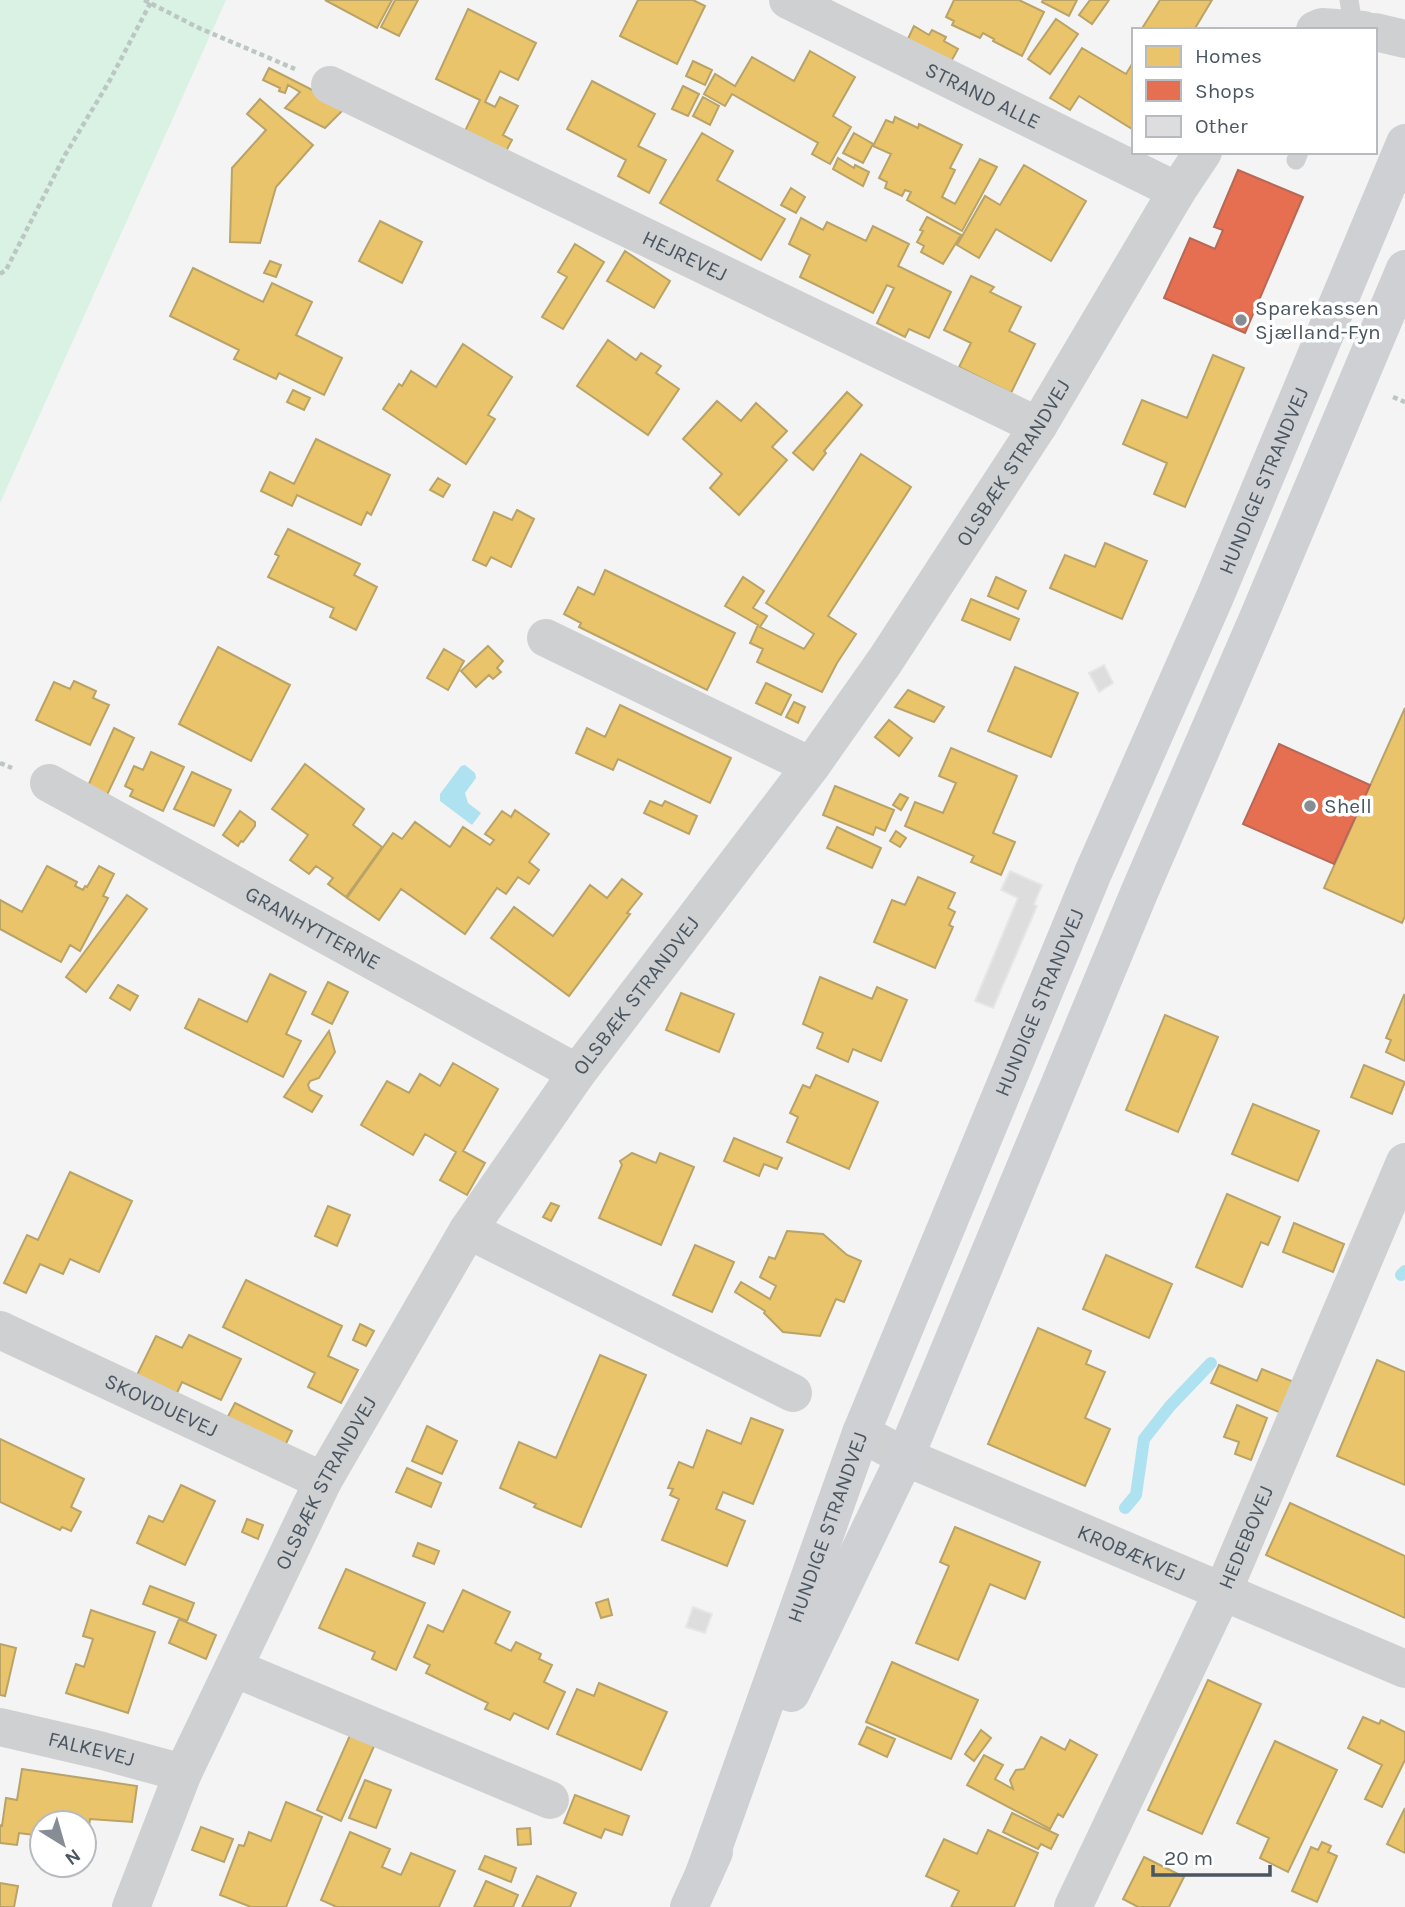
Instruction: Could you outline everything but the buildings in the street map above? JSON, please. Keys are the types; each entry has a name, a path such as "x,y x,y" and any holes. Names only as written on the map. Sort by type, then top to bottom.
{"main road":[{"name":"HUNDIGE STRANDVEJ","path":"696,1890 861,1433 1088,886 1214,599 1405,143"},
{"name":"HUNDIGE STRANDVEJ","path":"696,1890 905,1457 1134,906 1405,269"}],"street":[{"name":"STRAND ALLE","path":"788,0 1177,191"},
{"path":"1377,32 1405,39"},
{"name":"HEJREVEJ","path":"330,85 1038,426"},
{"name":"OLSBÆK STRANDVEJ","path":"131,1907 183,1773 323,1481 468,1230 578,1073 811,766 885,662 1038,426 1202,154"},
{"path":"547,638 811,766"},
{"name":"GRANHYTTERNE","path":"49,783 578,1073"},
{"name":"HEDEBOVEJ","path":"1073,1907 1223,1591 1405,1162"},
{"path":"468,1230 793,1393"},
{"name":"SKOVDUEVEJ","path":"0,1330 323,1481"},
{"name":"KROBÆKVEJ","path":"861,1433 905,1457 1405,1669"},
{"path":"234,1668 550,1800"},
{"name":"FALKEVEJ","path":"0,1727 183,1773"}],"path":[{"path":"144,0 199,28 330,85"},
{"path":"0,274 23,238 65,155 110,80 151,2"}],"green space":[{"path":"0,0 226,0 0,503"}],"water":[{"path":"465,765 475,773 476,778 465,793 468,803 481,813 472,825 440,801 440,794 461,766"}],"waterway":[{"path":"1401,1275 1405,1271"},
{"path":"1125,1508 1136,1495 1144,1439 1170,1406 1211,1363"}],"place":[{"name":"Sparekassen Sjælland-Fyn","path":"1241,320"},
{"name":"Shell","path":"1310,806"}]}
